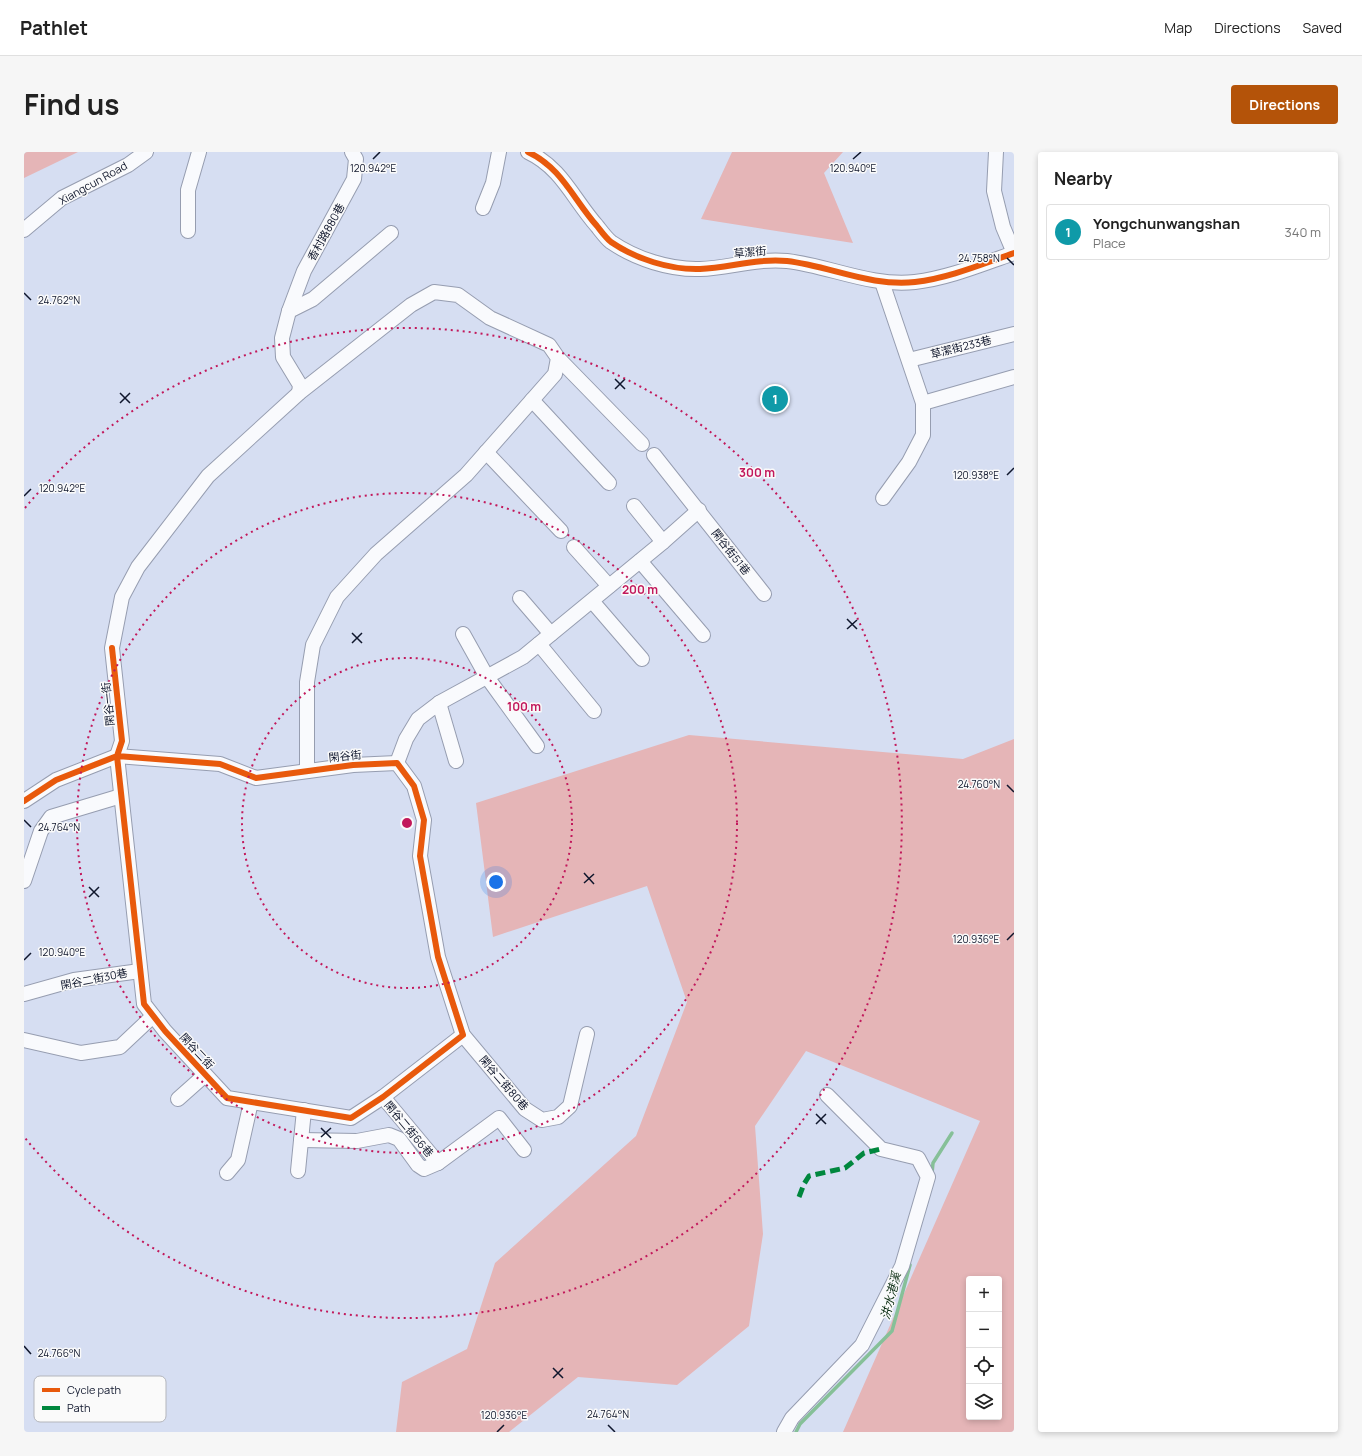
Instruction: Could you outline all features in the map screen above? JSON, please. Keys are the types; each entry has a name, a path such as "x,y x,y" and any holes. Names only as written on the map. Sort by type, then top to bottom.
{"street":[{"name":"Xiangcun Road","path":"24,230 62,198 128,164 146,152"},
{"path":"188,231 188,190 199,152"},
{"name":"香村路880巷","path":"299,393 300,385 283,357 282,338 289,311 304,271 354,179 356,159 352,152"},
{"path":"483,208 493,183 499,152"},
{"name":"草潔街","path":"528,152 538,157 556,170 588,216 610,241 632,254 661,264 700,269 758,260 787,261 882,282 914,282 942,277 1014,253 1004,227 994,191 996,152"},
{"path":"289,311 313,299 391,233"},
{"path":"882,282 923,402 923,435 909,462 883,498"},
{"name":"閑谷一街","path":"117,756 122,741 112,648 122,597 138,567 208,476 299,393 411,305 434,292 458,295 490,318 549,345 558,358 642,444"},
{"name":"草潔街233巷","path":"908,360 1014,334"},
{"path":"307,771 307,682 313,645 337,597 376,554 466,475 555,374 558,358"},
{"path":"923,402 1014,377"},
{"path":"532,400 609,483"},
{"path":"486,452 561,531"},
{"name":"閑谷街51巷","path":"654,455 764,594"},
{"path":"634,506 664,542"},
{"path":"463,1035 438,957 420,856 424,820 414,786 397,763 406,739 418,719 439,703 523,657 664,542 699,510"},
{"path":"574,547 609,586"},
{"path":"640,561 704,635"},
{"path":"520,598 550,634"},
{"path":"592,601 642,660"},
{"path":"463,634 487,677 537,746"},
{"path":"539,644 594,711"},
{"path":"439,703 456,760"},
{"name":"閑谷街","path":"24,801 56,780 117,756 220,764 256,778 352,764 397,763"},
{"name":"閑谷二街","path":"117,756 144,1004 205,1075 227,1098 351,1118 383,1097 463,1035"},
{"path":"24,881 40,831 51,817 121,796"},
{"name":"閑谷二街30巷","path":"24,994 74,980 140,971"},
{"path":"24,1040 81,1053 120,1047 153,1016"},
{"name":"閑谷二街80巷","path":"463,1035 525,1109 542,1120 558,1117 570,1106 587,1034"},
{"name":"閑谷二街","path":"178,1099 205,1075"},
{"path":"784,1432 792,1418 862,1346 902,1266 928,1178 918,1158 881,1149 827,1095"},
{"name":"閑谷二街66巷","path":"383,1097 438,1163 499,1118 524,1150"},
{"path":"227,1173 238,1160 251,1102"},
{"path":"298,1172 304,1110"},
{"path":"301,1140 357,1141 389,1135 400,1139 418,1165 424,1169 438,1163"}],"shaded area":[{"path":"24,152 78,152 24,178"},
{"path":"732,152 843,152 824,173 853,243 701,219"},
{"path":"689,735 963,759 1014,739 1014,1432 843,1432 980,1121 806,1051 755,1126 763,1234 749,1326 677,1385 578,1377 509,1432 396,1432 402,1382 467,1349 495,1263 636,1136 687,1002 647,886 493,937 476,803"}],"waterway":[{"name":"汫水港溪","path":"932,1173 933,1163 952,1133"},
{"name":"汫水港溪","path":"796,1432 800,1424 892,1331 910,1265"}],"marked path":[{"path":"799,1197 809,1176 845,1168 864,1153 881,1149"}],"cycle path":[{"path":"528,152 540,159 558,175 611,242 631,254 677,268 700,269 776,260 819,267 882,282 899,283 915,282 940,277 1014,253"},
{"path":"24,801 56,780 117,756 220,764 256,778 353,765 397,763 414,786 424,820 420,856 438,957 463,1035 383,1097 351,1118 227,1098 165,1031 144,1004 117,756 122,741 112,648"}],"place":[{"name":"Yongchunwangshan","path":"775,399"}]}
